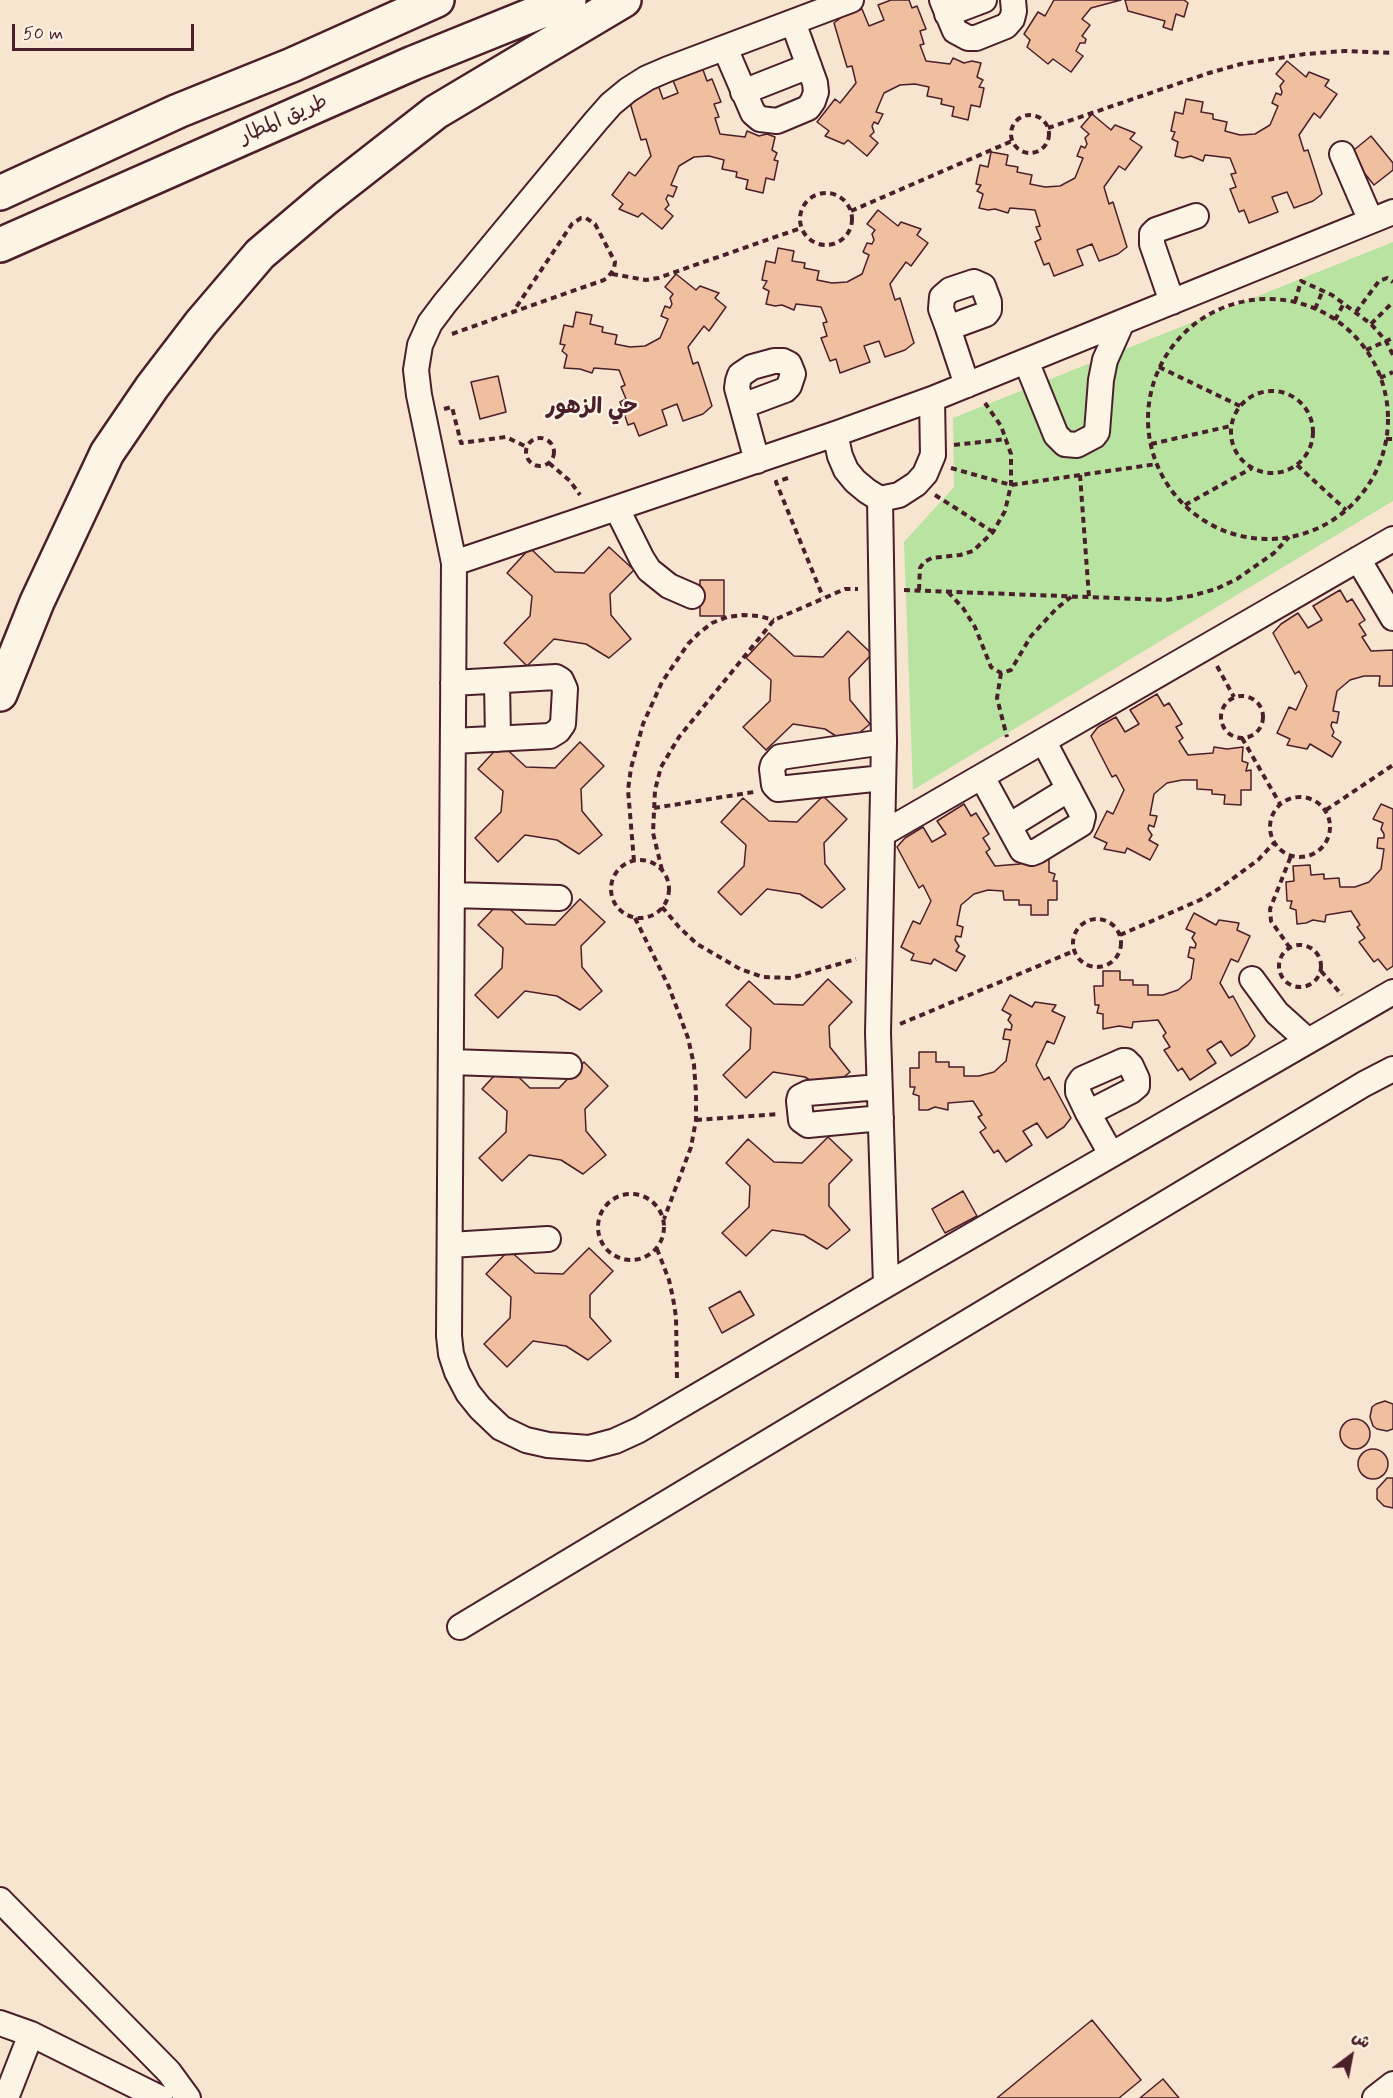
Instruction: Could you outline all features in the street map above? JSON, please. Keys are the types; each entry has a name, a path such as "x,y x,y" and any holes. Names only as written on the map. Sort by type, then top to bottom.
{"highway":[{"path":"0,193 178,111 292,65 437,0"},
{"name":"طريق المطار","path":"0,245 413,63 569,0"},
{"path":"0,694 37,602 107,453 152,387 201,323 260,254 326,198 436,112 624,0"}],"street":[{"path":"850,0 647,78 611,104 445,303 430,322 420,345 416,370 422,413 454,563 449,1336 451,1354 468,1393 501,1428 526,1440 548,1445 589,1448 615,1441 677,1410 886,1285 1393,992"},
{"path":"984,0 945,7 955,31 961,36 976,38 1006,26 1012,19 1013,0"},
{"path":"725,48 753,113 760,119 777,121 807,108 816,92 793,22"},
{"path":"743,92 809,66"},
{"path":"1342,154 1371,221"},
{"path":"454,563 932,399 1393,212"},
{"path":"1172,302 1152,244 1152,234 1155,230 1196,216"},
{"path":"1026,361 1056,435 1065,444 1077,446 1094,436 1096,432 1105,360 1122,322"},
{"path":"948,328 976,381"},
{"path":"835,434 840,456 846,470 855,481 880,499 899,495 916,484 925,474 932,455 932,399"},
{"path":"742,406 768,457"},
{"path":"880,499 884,742 878,1033 886,1285"},
{"path":"605,512 650,570 669,586 692,596"},
{"path":"882,834 1393,539"},
{"path":"1358,559 1389,603"},
{"path":"453,683 556,677 561,680 565,689 563,724 550,736 453,741"},
{"path":"497,681 498,739"},
{"path":"883,778 778,789 774,785 772,769 780,757 884,742"},
{"path":"982,777 1022,850 1032,853 1077,827 1081,824 1083,816 1044,742"},
{"path":"1009,826 1069,789"},
{"path":"452,895 560,898"},
{"path":"1252,979 1276,1013 1308,1041"},
{"path":"451,1062 568,1065"},
{"path":"459,1627 1364,1084 1393,1070"},
{"path":"879,1087 804,1094 799,1101 801,1120 808,1125 881,1118"},
{"path":"1088,1113 1112,1154"},
{"path":"450,1245 548,1239"},
{"path":"0,1900 169,2072 188,2098"},
{"path":"0,2023 31,2034 160,2098"},
{"path":"6,2098 31,2034"},
{"path":"1375,2098 1393,2084"}],"path":[{"path":"1048,128 1241,64 1305,54 1345,51 1393,53"},
{"path":"1036,116 1043,120 1048,128 1047,143 1035,153 1019,150 1012,141 1011,129 1021,117 1036,116"},
{"path":"851,211 1012,141"},
{"path":"822,193 840,197 851,211 853,220 851,229 847,237 839,243 821,246 806,236 801,228 800,219 806,202 813,196 822,193"},
{"path":"420,345 604,280 612,274 615,262 595,224 586,218 576,220 513,312"},
{"path":"612,274 646,280 658,278 801,228"},
{"path":"1356,312 1379,281 1387,278 1393,282"},
{"path":"1295,302 1301,281 1323,290 1371,324 1386,341 1393,355"},
{"path":"1315,309 1323,290"},
{"path":"1275,299 1295,302 1315,309 1352,333 1366,350 1380,378 1386,398 1388,418 1381,460 1360,496 1346,510 1310,531 1270,539 1233,533 1216,527 1185,505 1173,493 1157,464 1148,425 1148,405 1159,367 1169,349 1182,334 1215,310 1234,303 1275,299"},
{"path":"1371,324 1393,302"},
{"path":"1335,320 1344,303"},
{"path":"1366,350 1393,338"},
{"path":"1159,367 1239,406"},
{"path":"1380,378 1393,372"},
{"path":"920,590 920,568 924,562 932,558 960,555 973,550 993,532 1005,510 1011,485 1011,454 1001,426 980,396 990,392 976,381"},
{"path":"1270,390 1293,396 1309,412 1313,423 1314,435 1305,457 1286,471 1275,473 1252,468 1235,450 1232,438 1231,426 1239,406 1248,398 1270,390"},
{"path":"1386,398 1393,396"},
{"path":"422,413 452,407 461,443 506,437 527,447"},
{"path":"1151,444 1231,426"},
{"path":"540,438 549,441 554,448 554,456 549,463 540,466 532,463 527,456 527,447 532,440 540,438"},
{"path":"932,455 1007,439"},
{"path":"1386,439 1393,439"},
{"path":"932,455 1011,485 1157,464"},
{"path":"768,457 788,478 776,482 823,597"},
{"path":"549,463 605,512"},
{"path":"1297,465 1346,510"},
{"path":"1185,505 1252,468"},
{"path":"1080,475 1089,597"},
{"path":"916,484 993,532"},
{"path":"662,870 644,860 625,864 612,879 610,890 612,900 626,915 635,918 645,918 662,908 669,889 653,833 655,790 661,767 694,718 774,620 845,589 1166,600 1191,596 1216,589 1256,567 1289,537"},
{"path":"948,591 963,608 975,627 990,667 1001,673 1014,666 1031,636 1043,621 1072,596"},
{"path":"634,861 628,790 631,768 643,724 662,682 688,644 712,623 727,617 743,615 774,620"},
{"path":"1206,647 1234,697"},
{"path":"1001,673 997,698 1014,759"},
{"path":"1242,695 1257,702 1261,708 1262,724 1257,732 1242,738 1227,732 1222,725 1221,717 1222,709 1227,702 1242,695"},
{"path":"1242,738 1280,804"},
{"path":"1326,810 1393,765"},
{"path":"654,808 778,789"},
{"path":"1309,798 1326,810 1330,820 1327,841 1312,855 1301,857 1291,855 1282,851 1274,843 1270,823 1273,813 1280,804 1288,799 1309,798"},
{"path":"1120,935 1200,900 1258,860 1274,843"},
{"path":"1290,948 1271,921 1269,909 1291,855"},
{"path":"662,908 698,944 733,966 763,977 791,978 879,952"},
{"path":"635,918 669,987 688,1038 694,1065 696,1120 691,1147 664,1219"},
{"path":"1089,920 1107,921 1120,935 1119,954 1105,966 1086,965 1078,959 1074,951 1072,941 1075,932 1081,924 1089,920"},
{"path":"1321,971 1317,978 1303,986 1295,986 1288,982 1279,969 1280,960 1283,953 1298,945 1313,949 1318,955 1321,971 1342,996 1352,1015"},
{"path":"878,1033 1074,951"},
{"path":"696,1120 800,1112"},
{"path":"634,1194 644,1196 653,1202 664,1219 665,1230 663,1240 657,1249 649,1256 629,1261 609,1253 598,1235 600,1215 605,1206 623,1195 634,1194"},
{"path":"657,1249 669,1280 676,1317 677,1410"}],"green space":[{"path":"1393,242 1393,501 913,790 904,542 954,487 953,418"}],"building":[{"path":"891,0 909,0 912,8 917,6 926,29 920,31 924,44 920,45 926,61 950,64 953,58 964,63 972,61 981,63 977,77 983,80 979,87 984,88 980,107 971,105 968,120 952,116 954,107 941,104 942,99 927,96 929,87 915,84 900,85 884,93 876,112 883,114 878,124 874,122 872,126 874,132 870,136 878,143 867,156 848,140 844,144 825,136 829,131 817,122 835,99 840,103 856,83 852,66 847,67 834,23 843,16 862,9 869,26 884,20 878,5"},
{"path":"1054,0 1121,0 1091,8 1082,19 1090,25 1082,36 1086,39 1085,43 1080,43 1076,51 1083,56 1071,72 1053,59 1048,64 1027,47 1030,40 1024,34 1038,12 1045,16"},
{"path":"1125,0 1184,0 1188,3 1184,17 1176,14 1172,30 1163,27 1165,21 1128,11"},
{"path":"1287,61 1306,77 1309,72 1329,80 1325,86 1337,94 1320,118 1314,113 1299,135 1304,151 1308,150 1322,194 1313,201 1294,208 1287,192 1272,197 1278,212 1249,223 1244,210 1239,212 1230,189 1236,187 1231,174 1236,173 1230,158 1205,155 1203,161 1191,156 1183,158 1175,156 1178,142 1172,139 1175,132 1171,131 1175,112 1183,114 1186,99 1203,102 1201,112 1213,114 1213,119 1227,122 1225,131 1240,135 1255,134 1270,125 1278,106 1272,103 1276,93 1281,95 1280,86 1284,81 1276,74"},
{"path":"702,67 707,81 712,79 721,102 714,104 719,117 715,118 720,134 745,137 747,131 759,136 767,134 775,137 772,150 777,153 774,160 778,161 774,180 766,178 763,193 746,189 748,180 736,177 737,172 722,169 724,160 709,156 694,157 679,166 671,185 677,187 673,197 668,195 666,199 669,205 665,209 673,216 662,229 642,213 638,217 619,209 623,204 612,195 629,172 635,176 651,156 646,139 641,140 628,96 657,82 663,99 678,93 672,78"},
{"path":"1092,114 1111,130 1115,125 1135,133 1130,139 1142,147 1125,170 1119,166 1104,187 1109,204 1113,202 1127,247 1118,254 1099,261 1092,244 1077,250 1083,265 1054,276 1049,263 1044,265 1035,242 1041,239 1036,227 1040,226 1035,210 1010,208 1008,213 979,208 983,194 977,191 981,185 976,184 980,165 988,167 991,152 1008,155 1006,165 1018,167 1017,172 1032,175 1030,184 1045,187 1060,186 1075,178 1083,158 1077,156 1081,146 1085,148 1087,144 1085,138 1089,134 1081,127"},
{"path":"1371,136 1393,163 1393,170 1374,185 1349,154"},
{"path":"878,210 898,226 901,222 921,229 917,235 928,243 911,266 906,262 890,284 895,300 900,298 914,343 905,350 885,357 879,341 864,346 870,362 840,373 836,359 830,361 821,338 827,336 823,323 827,322 821,307 796,304 794,310 782,305 766,304 769,291 763,288 767,281 762,280 766,261 775,263 778,248 794,251 792,261 805,263 804,268 819,271 817,280 832,283 847,282 862,274 869,255 863,252 867,243 872,244 874,240 872,234 875,230 867,224"},
{"path":"676,274 696,290 700,286 719,293 715,298 726,307 709,331 704,326 688,347 693,364 698,362 712,406 703,414 683,421 677,404 662,410 667,425 639,436 634,423 628,425 620,402 626,399 621,387 625,385 619,370 594,368 592,373 580,369 564,368 567,355 562,351 565,345 560,344 564,325 573,327 576,312 592,315 590,324 603,327 602,332 617,335 615,344 630,347 645,346 660,338 668,319 661,316 665,306 670,308 672,304 670,298 673,294 665,287"},
{"path":"498,376 506,412 480,419 471,382"},
{"path":"609,547 634,570 610,594 611,615 631,639 609,658 586,644 554,639 527,666 504,643 530,616 532,596 507,573 530,548 555,572 584,573"},
{"path":"700,580 724,580 724,616 700,616"},
{"path":"1340,590 1347,602 1352,599 1365,620 1359,624 1366,635 1362,637 1371,651 1393,650 1393,686 1379,686 1380,676 1364,676 1350,680 1337,691 1333,711 1339,712 1337,723 1332,722 1331,726 1334,732 1332,736 1341,742 1332,757 1310,744 1307,749 1287,745 1290,739 1277,733 1289,707 1296,710 1307,686 1299,671 1295,674 1273,633 1281,624 1298,613 1308,628 1322,620 1313,606"},
{"path":"848,631 872,654 849,678 850,700 870,724 847,743 825,729 793,724 766,750 743,727 770,701 771,680 746,658 769,633 794,656 823,657"},
{"path":"1157,694 1164,706 1169,703 1182,724 1176,727 1183,738 1179,741 1188,755 1213,753 1214,747 1227,749 1243,747 1242,761 1248,763 1246,771 1251,770 1251,790 1241,790 1241,805 1224,804 1225,795 1212,794 1212,790 1197,789 1197,780 1167,783 1154,794 1150,815 1157,816 1154,827 1149,825 1148,829 1152,835 1149,840 1158,845 1150,860 1127,848 1125,853 1104,849 1107,843 1094,837 1107,811 1113,814 1124,790 1116,775 1112,777 1091,736 1098,727 1116,717 1125,732 1139,724 1130,710"},
{"path":"580,742 604,766 581,789 582,811 602,835 579,854 557,840 525,835 498,862 475,838 501,812 503,791 478,769 501,744 526,767 555,768"},
{"path":"823,796 847,819 824,843 825,864 845,889 822,908 800,894 767,889 741,915 718,892 744,866 746,845 721,822 743,798 769,821 797,822"},
{"path":"964,804 971,816 976,813 989,834 983,838 990,849 986,852 995,866 1020,864 1021,858 1049,858 1049,872 1055,874 1053,881 1057,881 1057,900 1048,900 1048,915 1031,915 1031,905 1019,905 1019,900 1004,900 1003,891 988,890 974,894 961,905 957,925 963,927 961,937 956,936 955,940 959,946 956,951 965,956 956,971 934,959 931,964 911,960 914,954 901,947 913,921 920,924 931,901 923,885 919,888 897,847 905,838 923,827 932,842 946,834 937,821"},
{"path":"1381,804 1393,809 1393,966 1387,970 1378,959 1374,962 1359,942 1365,938 1357,927 1360,925 1351,911 1326,915 1325,922 1313,920 1297,924 1296,910 1290,908 1292,901 1287,901 1286,882 1294,881 1293,866 1310,865 1311,875 1324,874 1324,879 1339,878 1340,887 1355,887 1369,882 1381,869 1384,849 1377,848 1378,838 1384,838 1381,829 1383,823 1373,819"},
{"path":"580,899 605,922 581,946 582,967 602,991 580,1010 557,996 525,991 498,1018 475,995 502,968 503,948 478,925 501,901 526,924 555,925"},
{"path":"1194,913 1216,925 1219,920 1239,923 1237,930 1250,936 1238,962 1231,959 1220,983 1229,998 1233,996 1255,1036 1248,1045 1231,1056 1221,1041 1207,1050 1216,1063 1190,1080 1182,1068 1178,1071 1164,1050 1170,1047 1163,1036 1166,1033 1158,1020 1133,1022 1132,1028 1119,1026 1103,1029 1103,1014 1097,1013 1099,1005 1095,1005 1094,986 1103,986 1103,971 1120,971 1120,980 1133,980 1133,985 1148,985 1148,995 1163,995 1178,990 1191,979 1194,959 1188,957 1190,947 1195,948 1196,944 1192,938 1195,933 1186,929"},
{"path":"828,979 852,1002 829,1026 830,1047 850,1072 827,1091 805,1077 773,1072 746,1098 723,1075 750,1049 751,1028 726,1005 749,981 774,1004 803,1005"},
{"path":"1010,995 1032,1007 1035,1002 1056,1005 1052,1011 1065,1017 1054,1044 1047,1041 1036,1065 1044,1080 1049,1077 1071,1118 1064,1127 1047,1138 1037,1123 1023,1131 1032,1145 1006,1162 998,1150 994,1153 980,1132 986,1128 978,1117 982,1115 973,1101 948,1103 948,1110 935,1107 919,1110 919,1096 913,1094 915,1087 910,1087 910,1068 919,1068 919,1052 936,1052 936,1062 949,1062 949,1067 964,1067 964,1076 979,1076 994,1072 1006,1061 1010,1040 1003,1039 1005,1029 1011,1030 1012,1025 1008,1020 1011,1015 1002,1010"},
{"path":"584,1062 608,1086 585,1109 586,1131 606,1155 583,1174 561,1160 529,1155 502,1181 479,1158 506,1132 507,1111 482,1089 505,1064 530,1088 559,1088"},
{"path":"828,1137 852,1160 829,1184 829,1206 850,1230 827,1249 804,1235 772,1230 746,1256 722,1233 749,1207 750,1186 726,1163 748,1139 774,1162 802,1163"},
{"path":"963,1191 977,1216 945,1233 932,1209"},
{"path":"589,1248 613,1271 590,1295 590,1317 611,1341 588,1360 566,1346 533,1341 507,1367 484,1344 510,1318 511,1297 486,1274 509,1250 535,1273 563,1274"},
{"path":"740,1291 754,1315 722,1333 709,1308"},
{"path":"1385,1401 1393,1404 1393,1429 1387,1431 1373,1426 1370,1417 1372,1407"},
{"path":"1355,1419 1366,1423 1370,1434 1366,1445 1355,1449 1344,1445 1340,1434 1344,1423"},
{"path":"1373,1449 1384,1453 1388,1464 1384,1475 1373,1479 1362,1475 1358,1464 1362,1453"},
{"path":"1387,1478 1393,1478 1393,1508 1384,1506 1377,1499 1377,1489"},
{"path":"1092,2020 1141,2080 1119,2098 997,2098"},
{"path":"1163,2079 1179,2098 1140,2098"}],"district":[{"name":"حي الزهور","path":"592,408"}]}
